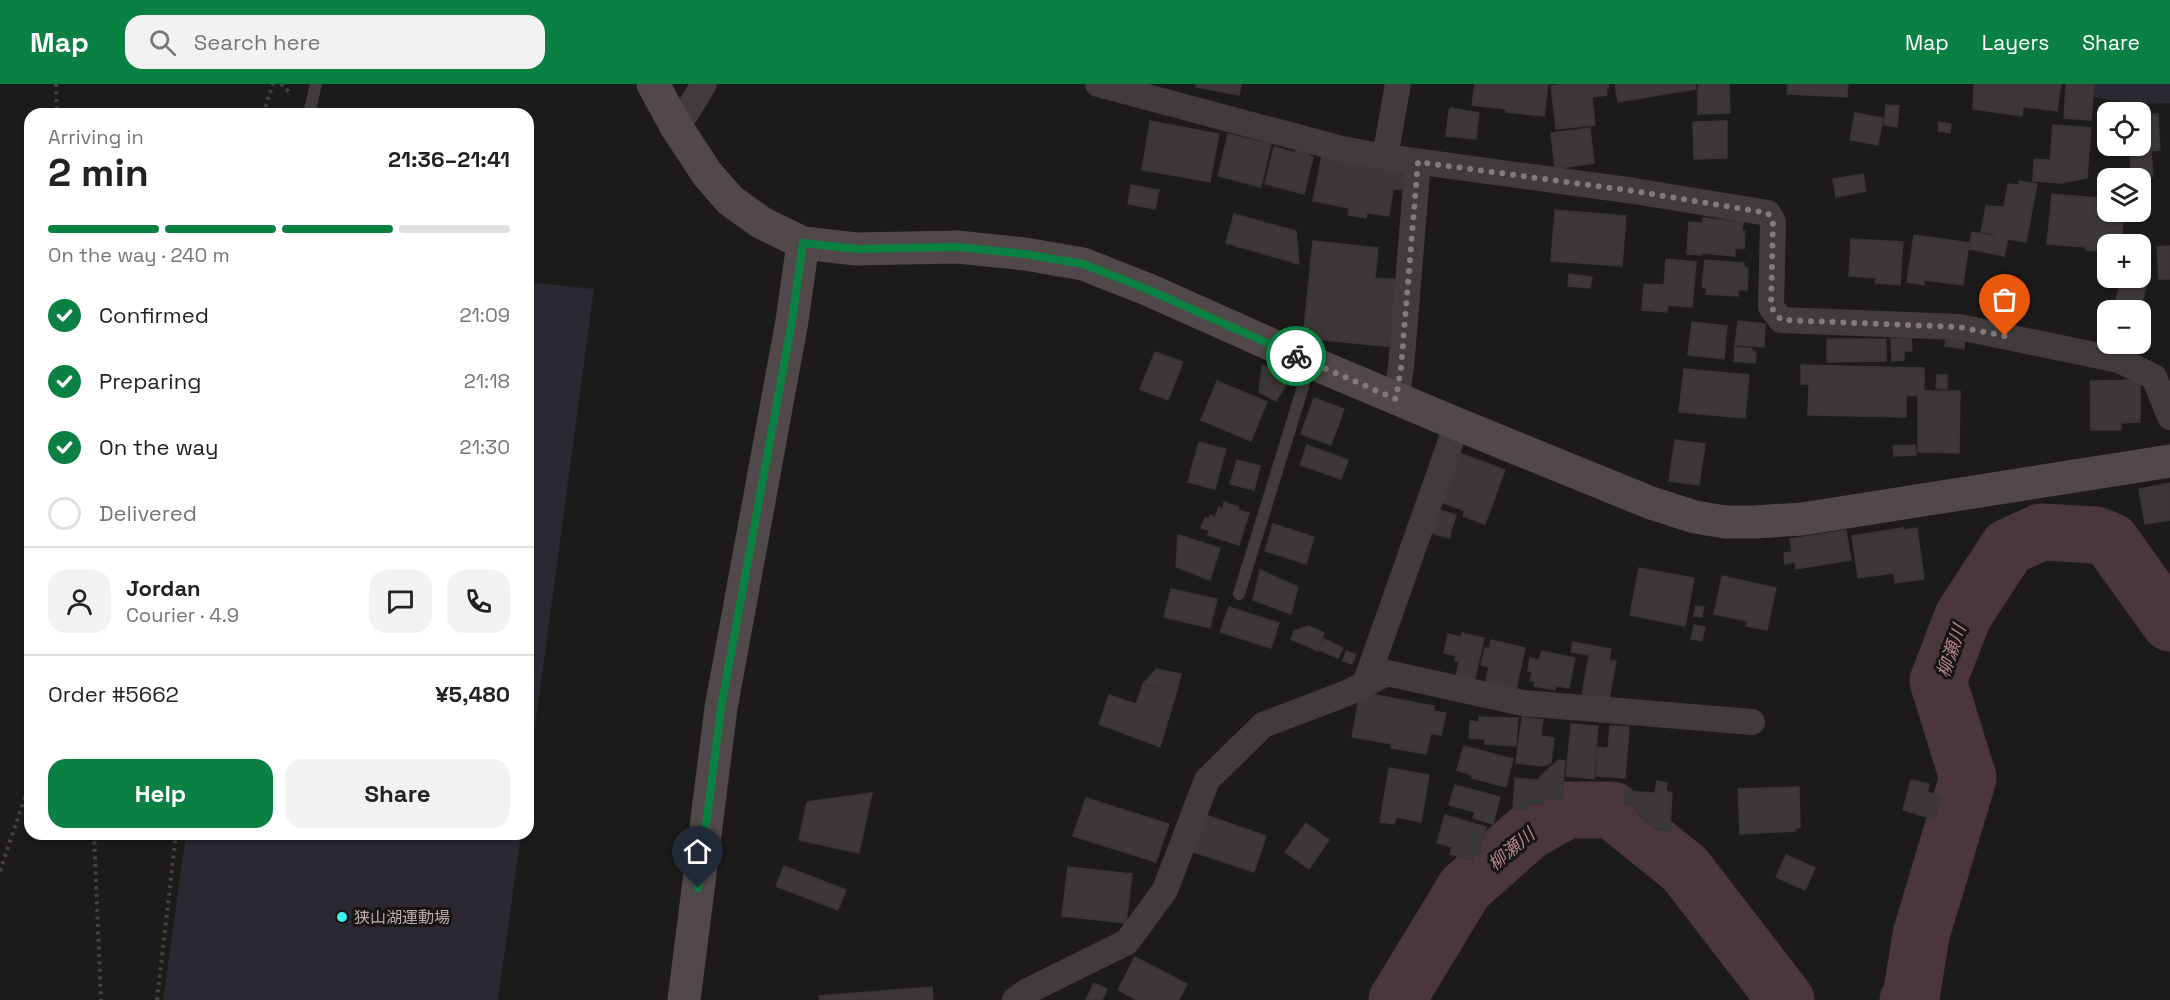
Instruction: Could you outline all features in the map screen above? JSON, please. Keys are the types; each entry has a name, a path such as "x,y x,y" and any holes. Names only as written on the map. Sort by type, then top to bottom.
{"street":[{"path":"653,84 677,128 708,175 731,201 762,223 803,243 856,249 957,247 1025,254 1083,264 1149,290 1396,399 1651,503 1695,517 1725,522 1802,519 2170,461"},
{"path":"677,128 704,84"},
{"path":"1098,84 1342,148 1385,157 1634,191 1768,213 1773,222 1771,307 1781,320 1959,327 2119,360 2154,377 2170,417"},
{"path":"1385,157 1398,84"},
{"path":"1396,399 1402,356 1418,162"},
{"path":"684,1000 721,708 792,321 803,243"},
{"path":"1365,684 1457,424"},
{"path":"1015,1000 1026,992 1127,942 1165,890 1207,780 1263,725 1347,693 1387,673 1523,703 1752,722"}],"lane":[{"path":"310,108 316,84"},
{"path":"1239,594 1310,362"}],"path":[{"path":"56,84 57,108"},
{"path":"264,108 273,84"},
{"path":"0,871 24,800"},
{"path":"94,840 101,1000"},
{"path":"157,1000 175,840"}],"shaded area":[{"path":"2071,84 2170,84 2170,103 2124,102 2073,94"},
{"path":"534,283 594,289 534,734"},
{"name":"狭山湖運動場","path":"185,840 520,840 498,1000 163,1000"}],"building":[{"path":"1196,84 1241,84 1239,95 1196,87"},
{"path":"1475,84 1548,84 1544,116 1472,105"},
{"path":"1608,84 1607,95 1592,97 1595,125 1556,129 1551,86"},
{"path":"1615,84 1695,84 1696,89 1618,102"},
{"path":"1698,84 1729,84 1730,113 1698,114"},
{"path":"1788,84 1848,84 1847,97 1787,94"},
{"path":"1974,84 2061,84 2057,111 2023,107 2022,116 1973,109"},
{"path":"2066,84 2094,84 2091,120 2064,118"},
{"path":"1886,105 1899,106 1897,127 1884,125"},
{"path":"1451,108 1479,113 1476,139 1446,136"},
{"path":"1855,113 1883,118 1878,145 1850,140"},
{"path":"2151,114 2158,114 2160,150 2151,151"},
{"path":"1150,121 1219,134 1210,182 1142,170"},
{"path":"1727,121 1727,158 1694,159 1693,122"},
{"path":"1939,122 1951,124 1950,133 1938,131"},
{"path":"2053,125 2091,128 2087,178 2062,183 2033,181 2034,159 2050,160"},
{"path":"1590,128 1594,163 1555,169 1551,133"},
{"path":"1228,134 1271,144 1261,187 1218,176"},
{"path":"1274,147 1296,153 1296,147 1310,151 1309,156 1313,157 1304,194 1265,184"},
{"path":"2151,151 2153,176 2151,176 2151,168 2131,168 2130,156 2151,156"},
{"path":"1322,155 1397,169 1406,175 1405,190 1393,189 1389,216 1367,213 1366,218 1348,215 1349,208 1313,201"},
{"path":"1863,174 1866,191 1836,197 1833,179"},
{"path":"2019,181 2037,184 2026,242 2008,239 2004,256 1969,249 1972,232 1994,236 1994,234 1981,232 1986,206 2004,207 2008,184 2018,185"},
{"path":"1131,185 1159,190 1155,209 1128,204"},
{"path":"2052,194 2097,198 2097,222 2123,222 2122,234 2097,234 2097,251 2086,250 2086,247 2047,244"},
{"path":"1555,210 1626,216 1622,266 1551,261"},
{"path":"1234,214 1296,231 1299,264 1226,243"},
{"path":"1703,218 1743,222 1744,249 1735,248 1735,256 1687,254 1689,222 1703,223"},
{"path":"1914,235 1969,243 1963,285 1924,280 1924,285 1907,282"},
{"path":"1851,239 1903,242 1900,285 1875,283 1876,278 1849,276"},
{"path":"1313,241 1378,248 1375,278 1401,280 1394,347 1303,338"},
{"path":"2170,246 2170,279 2159,279 2157,247"},
{"path":"1666,259 1696,262 1692,307 1668,305 1667,312 1642,310 1644,284 1664,285"},
{"path":"1705,260 1744,263 1744,267 1748,268 1747,290 1738,290 1738,296 1706,294 1707,288 1702,287"},
{"path":"1569,274 1592,277 1590,288 1568,286"},
{"path":"2119,288 2146,288 2143,300 2116,300"},
{"path":"1738,321 1765,324 1764,347 1735,345"},
{"path":"1692,322 1727,326 1724,359 1688,355"},
{"path":"1911,335 1912,351 1904,351 1904,360 1892,361 1891,339 1908,338 1907,336"},
{"path":"1946,337 1965,339 1964,349 1945,346"},
{"path":"1827,339 1886,339 1886,361 1827,362"},
{"path":"1735,347 1752,349 1756,352 1755,363 1734,361"},
{"path":"1155,352 1183,362 1168,400 1140,389"},
{"path":"1262,365 1278,371 1286,385 1276,401 1259,392"},
{"path":"1801,365 1924,368 1924,391 1960,391 1959,453 1918,452 1918,396 1906,395 1906,417 1808,415 1809,384 1801,384"},
{"path":"1684,369 1749,375 1745,418 1679,412"},
{"path":"1937,375 1947,375 1947,389 1936,388"},
{"path":"2140,380 2140,422 2121,423 2121,430 2091,430 2090,381"},
{"path":"1217,381 1267,402 1251,441 1201,420"},
{"path":"1314,398 1344,409 1331,445 1301,434"},
{"path":"1675,440 1705,444 1699,485 1669,481"},
{"path":"1199,442 1226,449 1215,489 1188,482"},
{"path":"1307,445 1348,460 1341,479 1300,465"},
{"path":"1915,445 1916,455 1894,456 1893,446"},
{"path":"1454,451 1505,470 1485,524 1463,516 1465,511 1436,500"},
{"path":"1237,460 1260,466 1254,490 1230,484"},
{"path":"2170,483 2170,520 2145,524 2139,489"},
{"path":"1224,502 1249,513 1239,545 1208,535 1209,530 1201,528 1205,518 1209,519 1210,515 1215,517 1219,507 1223,509"},
{"path":"1431,507 1456,515 1449,538 1424,531"},
{"path":"1273,524 1314,537 1306,564 1265,551"},
{"path":"1903,528 1903,530 1917,528 1924,579 1895,583 1894,573 1858,578 1852,536"},
{"path":"1846,530 1851,560 1796,569 1795,562 1785,564 1784,553 1792,552 1790,539"},
{"path":"1178,535 1220,548 1210,580 1176,567"},
{"path":"1639,568 1694,578 1685,626 1630,615"},
{"path":"1260,570 1298,587 1291,614 1253,600"},
{"path":"1722,576 1776,588 1767,630 1746,626 1747,621 1714,614"},
{"path":"1171,589 1217,599 1210,628 1164,617"},
{"path":"1696,606 1704,607 1702,617 1694,616"},
{"path":"1229,607 1279,623 1271,648 1220,632"},
{"path":"1694,625 1705,627 1702,641 1691,639"},
{"path":"1309,626 1324,633 1318,651 1291,639 1294,631"},
{"path":"1462,633 1484,638 1473,687 1455,682 1459,662 1455,661 1456,656 1444,653 1448,634 1461,637"},
{"path":"1324,639 1343,648 1338,658 1319,650"},
{"path":"1491,640 1525,648 1516,690 1486,681 1489,667 1481,665 1485,648 1489,649"},
{"path":"1573,642 1611,649 1609,660 1616,661 1609,700 1582,695 1589,655 1571,652"},
{"path":"1346,651 1356,655 1352,664 1343,661"},
{"path":"1542,651 1575,658 1569,688 1556,686 1555,690 1534,686 1535,681 1530,681 1532,672 1528,671 1530,658 1539,660"},
{"path":"1156,669 1181,674 1177,690 1143,684"},
{"path":"1143,684 1177,690 1160,747 1099,724 1109,695 1136,704"},
{"path":"1361,687 1371,694 1434,706 1433,711 1446,713 1441,735 1431,733 1426,754 1391,748 1392,744 1352,737"},
{"path":"1479,717 1518,718 1516,746 1485,744 1485,739 1469,738 1470,721 1479,722"},
{"path":"1522,717 1543,720 1541,736 1554,738 1551,763 1543,766 1516,763"},
{"path":"1571,724 1598,726 1594,779 1566,776"},
{"path":"1610,726 1629,727 1625,778 1596,776 1598,747 1608,748"},
{"path":"1464,746 1513,759 1506,787 1472,778 1472,775 1457,770"},
{"path":"1558,760 1565,761 1562,799 1543,798 1543,804 1528,804 1527,810 1513,809 1515,778 1537,780"},
{"path":"1389,768 1429,775 1421,822 1396,817 1394,824 1380,822"},
{"path":"1911,780 1929,784 1927,792 1940,796 1934,819 1903,810"},
{"path":"1657,781 1667,783 1666,791 1672,793 1670,830 1655,829 1636,812 1635,807 1624,804 1625,791 1655,793"},
{"path":"1455,785 1500,797 1493,824 1473,818 1475,812 1449,805"},
{"path":"1799,787 1800,828 1795,828 1796,831 1740,834 1738,789"},
{"path":"872,793 859,853 799,840 807,802"},
{"path":"1086,798 1169,824 1156,862 1073,836"},
{"path":"1206,815 1266,836 1254,872 1193,852"},
{"path":"1445,815 1486,827 1479,855 1474,853 1472,860 1450,854 1452,847 1437,843"},
{"path":"1306,823 1329,840 1309,869 1285,852"},
{"path":"1786,855 1815,868 1805,890 1776,877"},
{"path":"784,866 846,890 838,910 776,886"},
{"path":"1068,867 1132,874 1126,923 1062,916"},
{"path":"1135,957 1187,984 1179,1000 1137,1000 1118,990"},
{"path":"1094,983 1107,989 1102,1000 1086,1000"},
{"path":"932,987 933,1000 820,1000 819,996"}],"waterway":[{"name":"柳瀬川","path":"1908,1000 1911,998 1921,935 1968,778 1938,681 1963,616 2008,547 2041,532 2096,535 2111,541 2170,623"},
{"name":"柳瀬川","path":"1397,1000 1465,888 1528,832 1567,810 1612,810 1685,869 1786,1000"}],"way so far":[{"path":"1296,356 1396,399 1401,368 1418,162 1634,191 1768,213 1773,222 1771,307 1781,320 1959,327 2005,336"}],"place":[{"name":"狭山湖運動場","path":"342,917"}],"route":[{"path":"698,888 721,708 792,321 803,243 856,249 957,247 1025,254 1083,264 1149,290 1296,356"}]}
